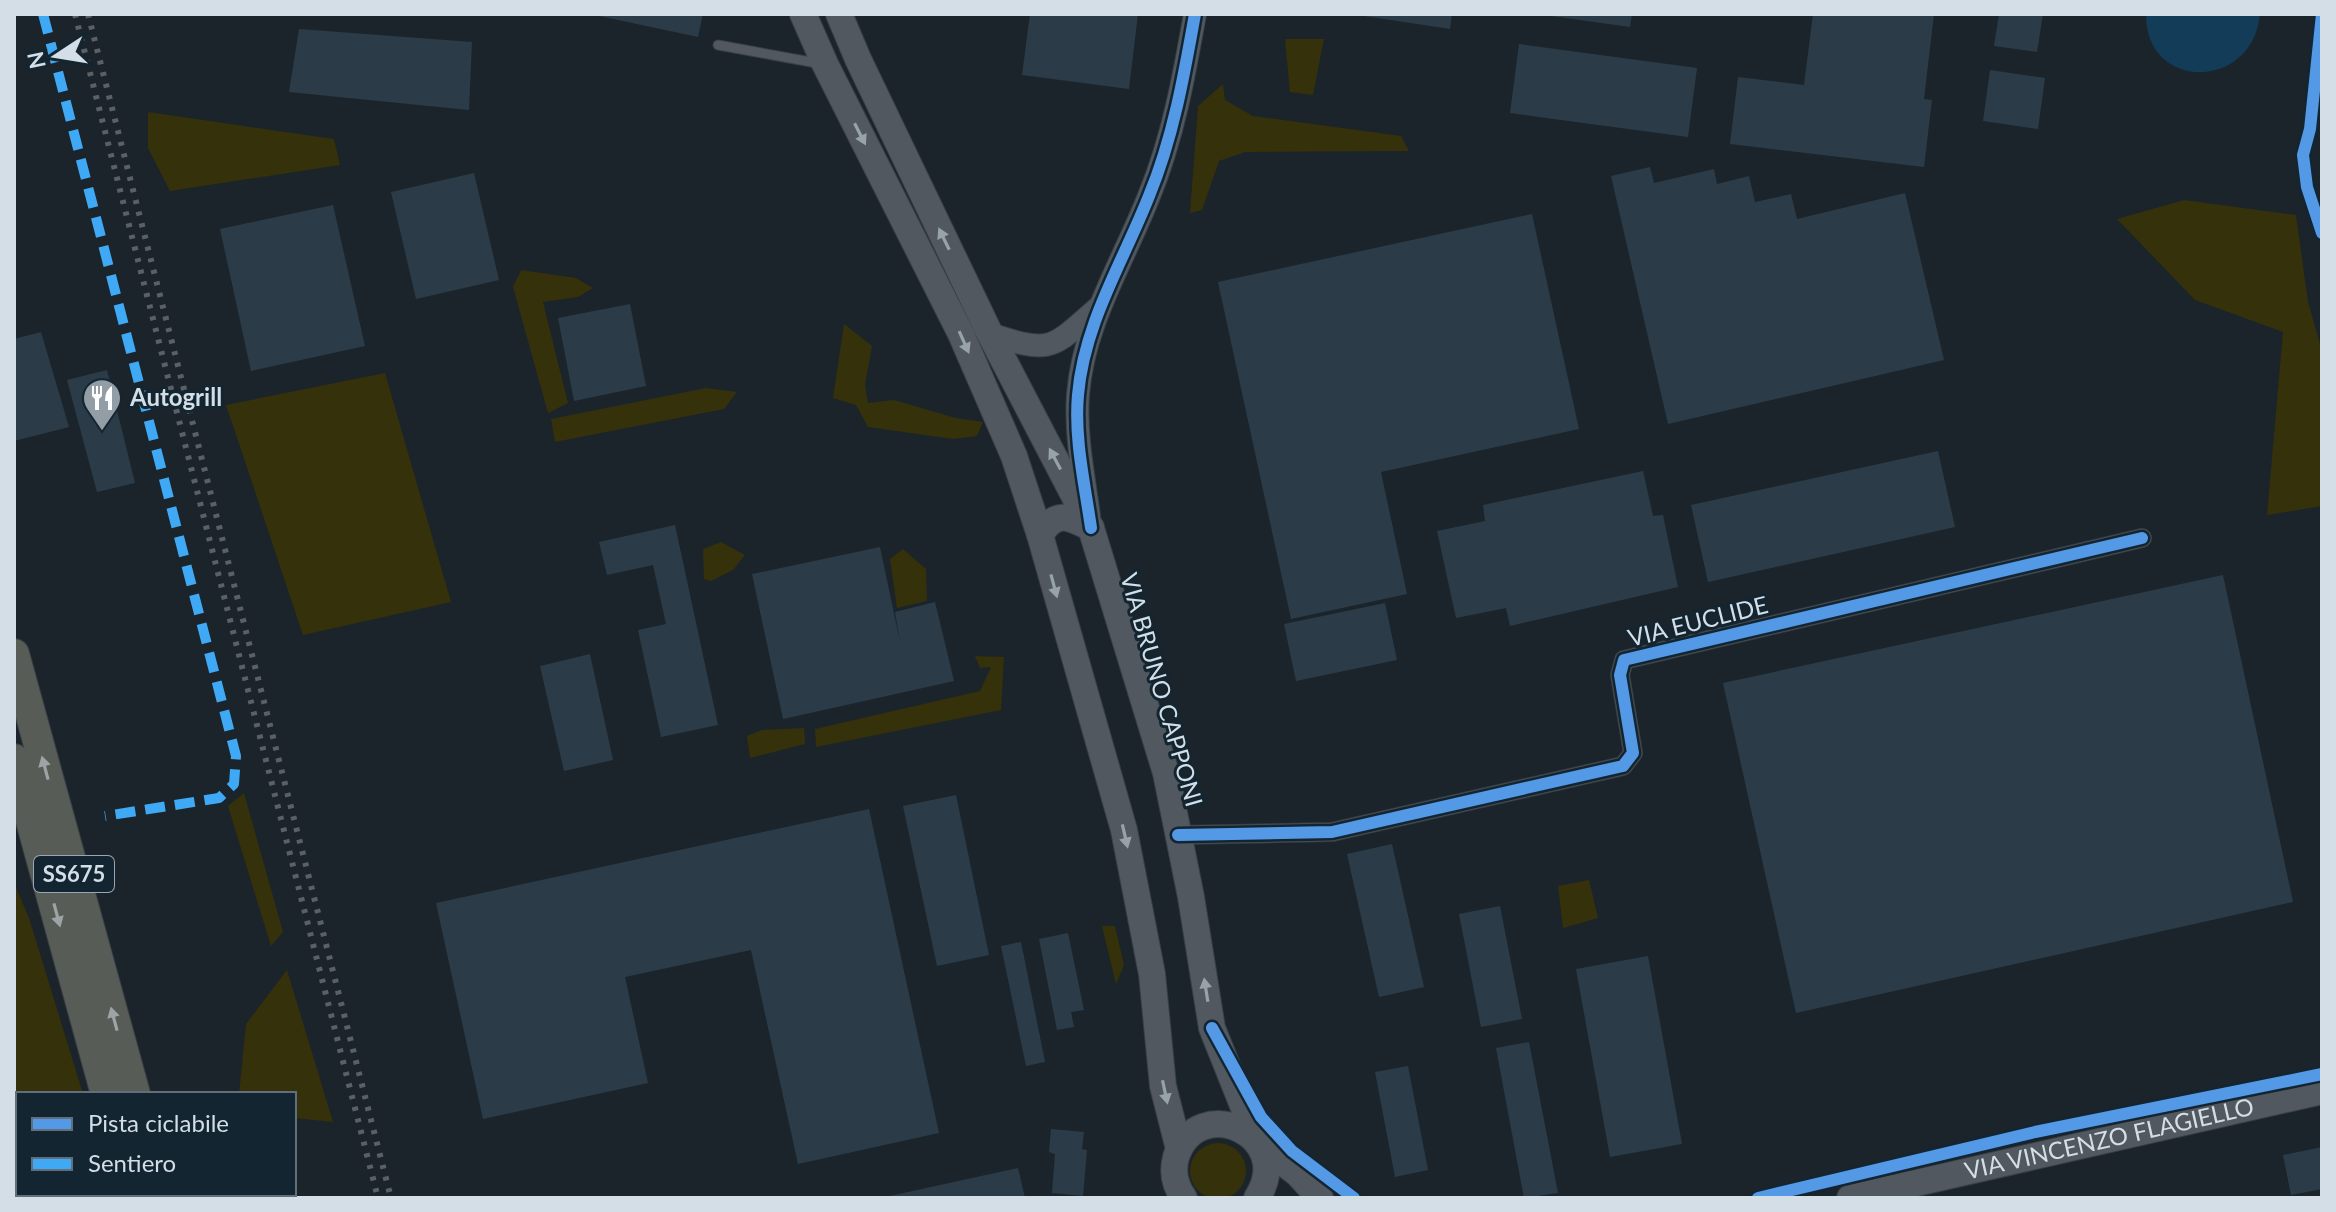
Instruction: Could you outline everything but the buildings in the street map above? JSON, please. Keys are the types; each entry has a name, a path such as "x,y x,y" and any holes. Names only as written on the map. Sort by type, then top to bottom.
{"highway":[{"name":"SS675","path":"14,654 134,1092"},
{"name":"SS675","path":"14,759 105,1092"}],"main road":[{"path":"803,14 825,64 961,334 1014,456 1040,535 1124,830 1152,974 1163,1086 1179,1149"},
{"name":"VIA BRUNO CAPPONI","path":"839,14 990,334 1091,528 1166,773 1212,1028 1265,1157 1266,1173 1257,1198"},
{"path":"1040,535 1048,523 1061,517 1091,528"},
{"name":"VIA VINCENZO FLAGIELLO","path":"1850,1198 2322,1091"},
{"path":"1182,1197 1174,1174 1179,1149 1188,1137 1201,1128 1216,1124 1232,1125 1246,1132 1298,1174 1320,1198"}],"street":[{"path":"1091,528 1080,447 1078,396 1085,351 1100,306 1150,195 1160,165 1179,106 1195,14"},
{"path":"990,334 1026,346 1043,347 1060,340 1100,306"},
{"name":"VIA EUCLIDE","path":"1178,835 1332,832 1623,766 1633,753 1620,675 1624,660 2142,538"}],"lane":[{"path":"718,45 825,64"}],"shaded area":[{"path":"1285,39 1324,39 1313,95 1290,92"},
{"path":"1223,84 1225,100 1253,116 1401,136 1409,151 1245,152 1219,161 1202,210 1190,213 1198,106"},
{"path":"148,112 334,139 340,165 170,191 148,148"},
{"path":"2184,200 2296,215 2308,302 2322,351 2322,506 2267,515 2283,332 2195,300 2117,219"},
{"path":"521,270 576,278 593,288 578,297 543,302 568,403 548,413 513,287"},
{"path":"844,324 872,346 865,385 868,403 894,400 956,418 983,422 977,436 953,439 868,427 856,405 833,398"},
{"path":"385,373 451,602 303,635 226,405"},
{"path":"706,388 737,392 724,409 555,442 551,419"},
{"path":"721,542 745,555 733,570 711,581 704,579 703,549"},
{"path":"903,549 926,569 927,601 897,608 890,559"},
{"path":"975,656 1004,657 1001,710 816,747 815,729 980,691 991,667 980,668"},
{"path":"804,728 805,744 750,758 747,736 762,730"},
{"path":"244,793 283,932 271,946 228,806"},
{"path":"1589,880 1598,918 1563,928 1558,886"},
{"path":"14,883 29,918 82,1092 16,1092 14,1185"},
{"path":"1102,926 1115,926 1124,965 1116,984"},
{"path":"287,970 333,1122 296,1118 296,1092 239,1092 246,1024"},
{"path":"1218,1143 1238,1151 1246,1171 1238,1191 1218,1199 1198,1191 1190,1171 1198,1151"}],"water":[{"path":"2146,14 2260,14 2253,39 2239,57 2221,68 2200,72 2180,69 2162,58 2150,40"}],"railway":[{"path":"75,14 378,1198"},
{"path":"88,14 391,1198"}],"marked path":[{"path":"43,14 236,756 234,784 219,798 105,816"}],"cycle path":[{"path":"1091,528 1078,428 1082,368 1096,318 1165,152 1195,14"},
{"path":"2322,14 2310,129 2303,155 2307,187 2322,233"},
{"path":"1178,835 1332,832 1623,766 1633,753 1620,675 1624,660 2142,538"},
{"path":"1212,1028 1261,1117 1292,1151 1354,1198"},
{"path":"1758,1198 2035,1132 2322,1074"}],"place":[{"name":"Autogrill","path":"102,432"}]}
